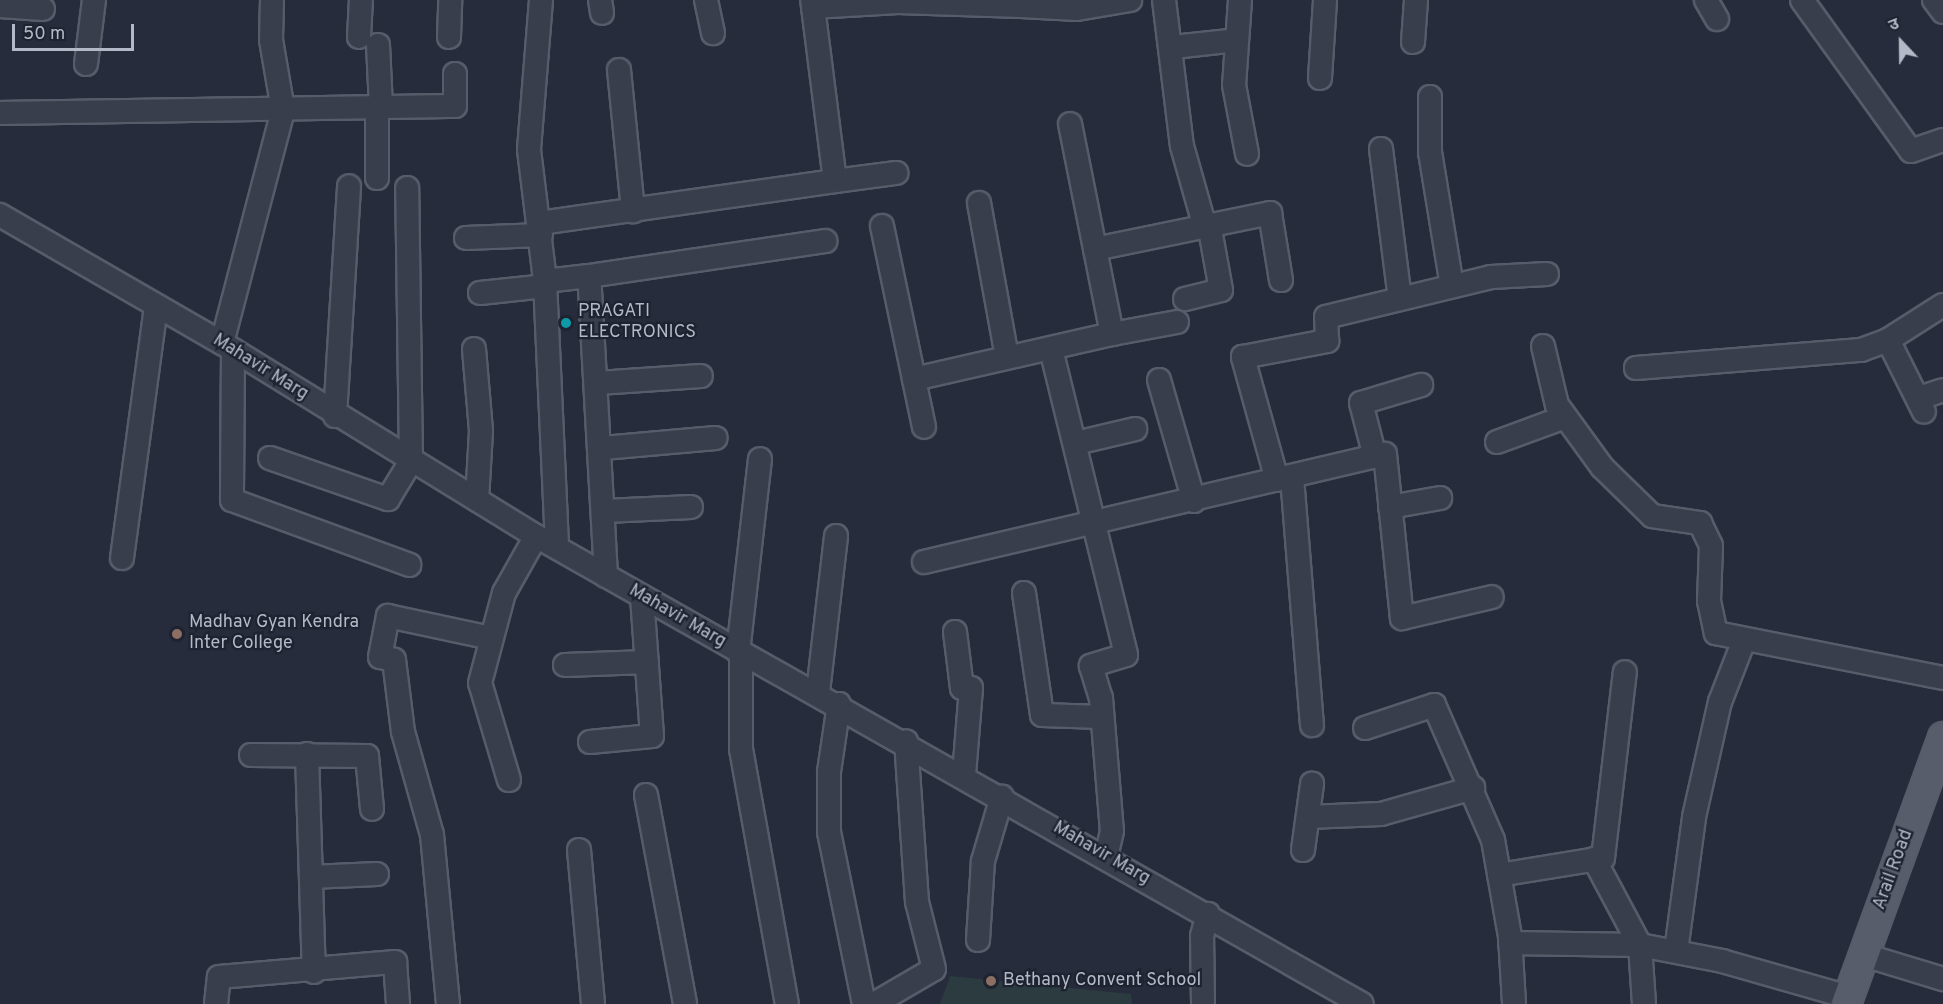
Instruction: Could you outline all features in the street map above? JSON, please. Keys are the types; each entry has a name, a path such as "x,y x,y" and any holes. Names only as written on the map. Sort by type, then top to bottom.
{"main road":[{"name":"Arail Road","path":"1847,1000 1943,737"}],"street":[{"path":"86,64 94,0"},
{"path":"272,0 271,40 283,110 228,347 232,500 360,552 410,565"},
{"path":"361,0 379,107 377,178"},
{"path":"449,37 450,0"},
{"path":"541,0 530,150 541,229 545,283 556,547"},
{"path":"706,0 713,33"},
{"path":"835,181 812,4 1020,3 1077,9 1130,0"},
{"path":"1164,0 1173,47 1182,146 1206,224 1221,290 1185,299"},
{"path":"1240,0 1234,85 1247,154"},
{"path":"1320,78 1325,0"},
{"path":"1413,42 1416,0"},
{"path":"1802,0 1911,151 1943,141"},
{"path":"1934,0 1943,12"},
{"path":"0,6 43,9"},
{"path":"1173,47 1237,40"},
{"path":"619,70 633,211"},
{"path":"0,113 283,110 455,105 454,74"},
{"path":"1430,97 1431,163 1452,286"},
{"path":"1070,124 1112,334"},
{"path":"1381,149 1400,299"},
{"path":"466,238 541,229 633,211 896,173"},
{"path":"335,416 349,186"},
{"path":"270,458 388,499 411,461 406,188"},
{"path":"979,203 1007,357"},
{"path":"1095,249 1206,224 1270,213 1281,280"},
{"name":"Mahavir Marg","path":"0,215 228,347 335,416 536,536 740,653 818,692 906,741 1362,1004"},
{"path":"882,226 924,427"},
{"path":"480,292 825,241"},
{"path":"1312,725 1285,479 1243,357 1327,341 1326,317 1491,276 1547,274"},
{"path":"589,276 603,448 606,576"},
{"path":"1636,368 1861,350 1888,340 1943,305"},
{"path":"122,558 156,306"},
{"path":"914,379 1112,334 1177,322"},
{"path":"1888,340 1921,405 1943,390"},
{"path":"1543,346 1549,383 1565,417 1602,467 1652,516 1700,523 1710,546 1709,601 1716,633 1943,678"},
{"path":"474,349 481,431 477,500"},
{"path":"1051,349 1098,525 1126,655 1091,666 1101,717 1112,831 1106,857"},
{"path":"598,383 701,376"},
{"path":"1159,380 1194,501"},
{"path":"1374,457 1361,403 1421,385"},
{"path":"1497,442 1565,417"},
{"path":"1076,443 1135,429"},
{"path":"603,448 716,438"},
{"path":"924,562 995,543 1098,525 1385,454 1402,618 1492,597"},
{"path":"760,459 740,653 741,749 787,1004"},
{"path":"1390,507 1440,498"},
{"path":"605,511 692,507"},
{"path":"509,780 480,683 504,593 536,536"},
{"path":"818,692 836,536"},
{"path":"1024,593 1042,715 1101,717"},
{"path":"590,742 652,736 642,597"},
{"path":"448,1004 432,835 403,732 394,660 380,657 388,616 491,638"},
{"path":"954,632 962,688 971,688 964,775"},
{"path":"1676,951 1694,817 1720,702 1744,640"},
{"path":"565,664 647,662"},
{"path":"1499,875 1603,858 1624,672"},
{"path":"839,704 828,772 829,832 864,1004"},
{"path":"1365,728 1434,705 1473,788 1493,840 1510,943 1514,1004"},
{"path":"874,1004 934,969 917,902 906,741"},
{"path":"307,754 314,972"},
{"path":"251,755 367,756 372,809"},
{"path":"1303,850 1312,784"},
{"path":"1308,817 1381,814 1473,788"},
{"path":"646,795 685,1004"},
{"path":"978,940 983,861 1002,797"},
{"path":"579,850 593,1004"},
{"path":"1594,859 1640,945 1644,1004"},
{"path":"311,877 377,874"},
{"path":"1203,1004 1202,936 1209,914"},
{"path":"1510,943 1640,945 1676,951 1847,1000"},
{"path":"1863,955 1943,979"},
{"path":"216,1004 219,977 314,972 395,963 398,1004"}],"shaded area":[{"name":"Bethany Convent School","path":"950,976 1131,994 1132,1004 940,1004"}],"place":[{"name":"PRAGATI ELECTRONICS","path":"566,323"},
{"name":"Madhav Gyan Kendra Inter College","path":"177,634"},
{"name":"Bethany Convent School","path":"991,981"}]}
